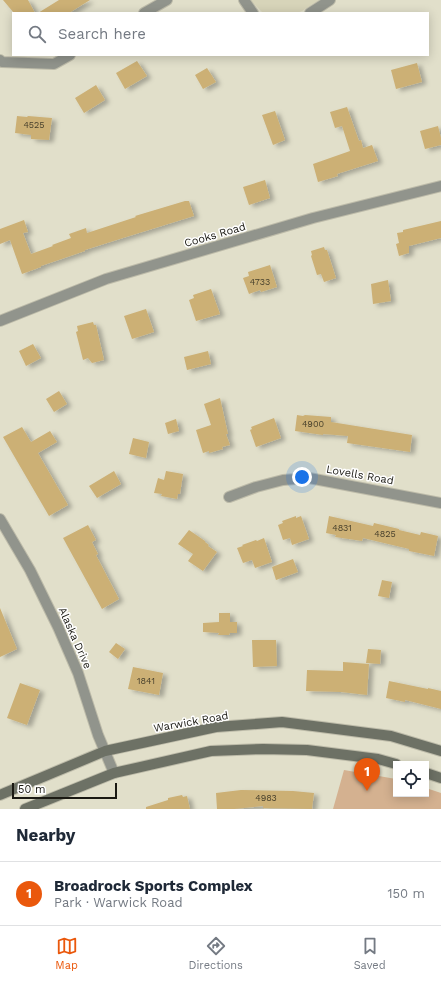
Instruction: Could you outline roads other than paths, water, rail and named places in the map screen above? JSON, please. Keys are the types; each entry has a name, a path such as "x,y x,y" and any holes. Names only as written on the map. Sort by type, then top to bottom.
{"main road":[{"name":"Warwick Road","path":"0,795 105,751 216,727 282,722 391,736 441,751"},
{"path":"25,809 114,773 211,751 263,749 315,751 378,759 393,763"},
{"path":"429,774 441,778"}],"street":[{"path":"146,12 167,0"},
{"path":"244,0 252,12"},
{"path":"312,12 330,0"},
{"path":"1,61 54,64 68,56"},
{"name":"Cooks Road","path":"0,321 106,279 313,218 441,186"},
{"name":"Lovells Road","path":"229,497 256,487 283,480 309,478 441,502"},
{"name":"Alaska Drive","path":"0,519 30,570 58,627 78,673 98,735 114,773"}],"place":[{"name":"Broadrock Sports Complex","path":"367,791"}]}
